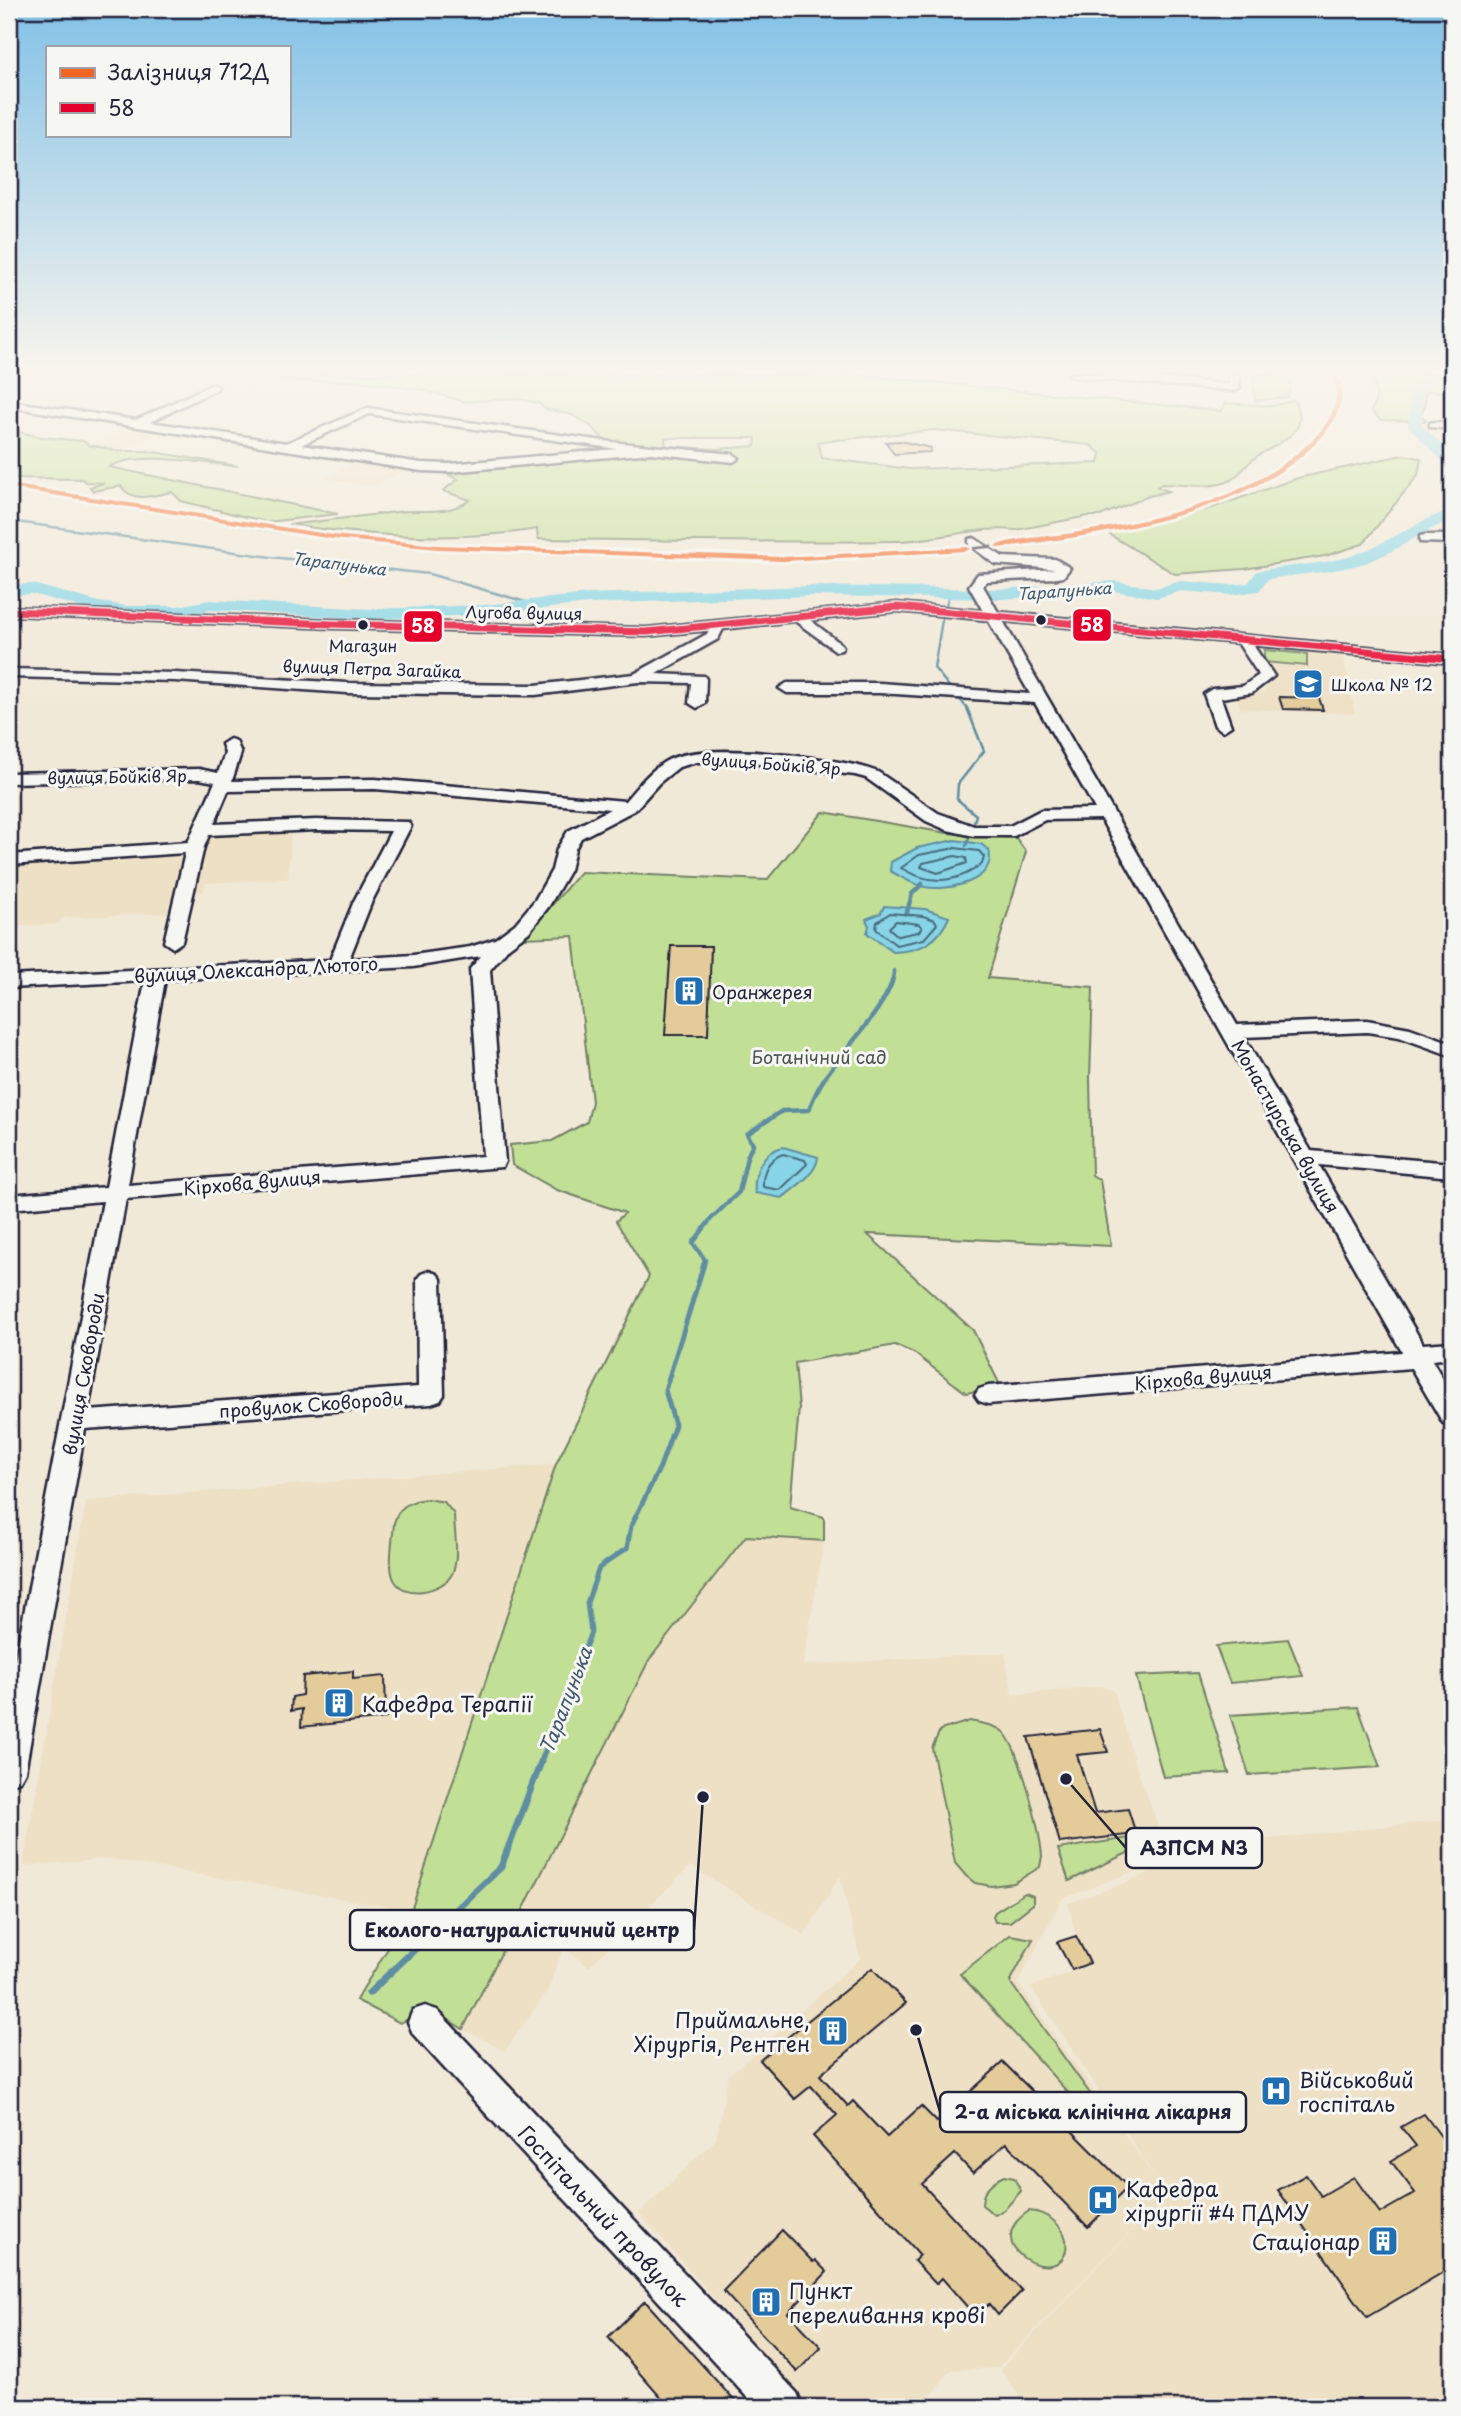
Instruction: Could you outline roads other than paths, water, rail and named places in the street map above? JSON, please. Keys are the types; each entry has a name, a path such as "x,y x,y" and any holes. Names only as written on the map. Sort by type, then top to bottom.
{"street":[{"path":"1424,539 1452,539"},
{"name":"Монастирська вулиця","path":"974,542 1000,561 1055,563 1063,568 1058,574 983,577 978,588 1452,1417"},
{"name":"Лугова вулиця","path":"9,611 646,632 898,607 995,618"},
{"path":"798,617 836,647"},
{"path":"995,618 1452,659"},
{"name":"вулиця Петра Загайка","path":"9,673 174,677 347,688 535,690 638,678 713,636 717,627"},
{"path":"1223,726 1212,694 1247,690 1267,676 1244,642"},
{"path":"1435,657 1452,646"},
{"path":"638,678 699,679 697,703"},
{"path":"787,688 880,688 1041,699"},
{"path":"173,942 199,839 224,783 233,753 230,744"},
{"name":"вулиця Бойків Яр","path":"9,778 199,774 224,783 375,784 629,806 654,780 678,761 692,758 739,758 857,770 872,775 932,817 974,831 1014,831 1041,814 1107,814"},
{"path":"502,943 522,928 543,902 561,870 566,849 574,835 629,806"},
{"path":"9,860 316,825 402,826 363,901 338,963"},
{"name":"вулиця Олександра Лютого","path":"9,982 440,958 502,943"},
{"name":"Кірхова вулиця","path":"9,1202 494,1162 481,969 502,943"},
{"name":"вулиця Сковороди","path":"9,1772 156,975"},
{"path":"1231,1031 1367,1026 1402,1032 1452,1049"},
{"path":"1303,1157 1452,1170"},
{"name":"провулок Сковороди","path":"75,1421 431,1395 429,1279"},
{"name":"Кірхова вулиця","path":"988,1395 1417,1356 1452,1350"},
{"name":"Госпітальний провулок","path":"425,2022 783,2407"}],"water":[{"path":"955,840 981,844 989,850 986,870 969,882 946,887 925,887 890,871 891,862 917,848"},
{"path":"884,906 925,909 949,917 945,926 927,944 912,950 893,952 867,933 869,926 866,919 881,913"},
{"path":"783,1147 818,1157 814,1169 782,1198 755,1193 760,1164 769,1153"}],"waterway":[{"path":"9,488 277,532 434,549"},
{"name":"Тарапунька","path":"9,590 33,589 98,607 127,611 178,611 210,605 370,614 484,610 588,599 810,591 1001,594 1114,586 1157,593 1181,586 1231,590 1253,587 1263,575 1360,559 1409,537 1422,526 1452,515"},
{"name":"Тарапунька","path":"9,521 271,557 429,574 540,606"},
{"name":"Тарапунька","path":"945,608 950,592"},
{"name":"Тарапунька","path":"943,614 934,668 952,690"},
{"name":"Тарапунька","path":"958,697 967,708 984,751 958,784 957,799 976,815 973,826"},
{"name":"Тарапунька","path":"966,846 970,836"},
{"name":"Тарапунька","path":"907,912 912,894 923,883"},
{"name":"Тарапунька","path":"703,1266 705,1260 693,1243 711,1219 739,1192 747,1157 753,1144 747,1134 782,1111 809,1110 826,1076 886,996 894,971"},
{"name":"Тарапунька","path":"540,1764 591,1632 587,1603 599,1568 627,1548 631,1526 660,1467 675,1425 665,1390 704,1264"},
{"name":"Тарапунька","path":"369,1993 501,1867 541,1762"}],"railway":[{"path":"966,549 998,546"}],"rail line":[{"name":"712Д","path":"14,487 333,537 438,547 783,559 966,549"},
{"name":"712Д","path":"998,546 1126,526 1218,500 1249,487"}],"place":[{"name":"Магазин","path":"363,625"},
{"name":"Школа № 12","path":"1308,684"},
{"name":"Оранжерея","path":"689,991"},
{"name":"Кафедра Терапії","path":"339,1703"},
{"name":"АЗПСМ N3","path":"1066,1779"},
{"name":"Еколого-натуралістичний центр","path":"703,1797"},
{"name":"2-а міська клінічна лікарня","path":"916,2030"},
{"name":"Приймальне, Хірургія, Рентген","path":"833,2031"},
{"name":"Військовий госпіталь","path":"1276,2091"},
{"name":"Кафедра хірургії #4 ПДМУ","path":"1103,2200"},
{"name":"Стаціонар","path":"1383,2241"},
{"name":"Пункт переливання крові","path":"766,2302"}],"park label":[{"name":"Ботанічний сад","path":"819,1056"}]}
